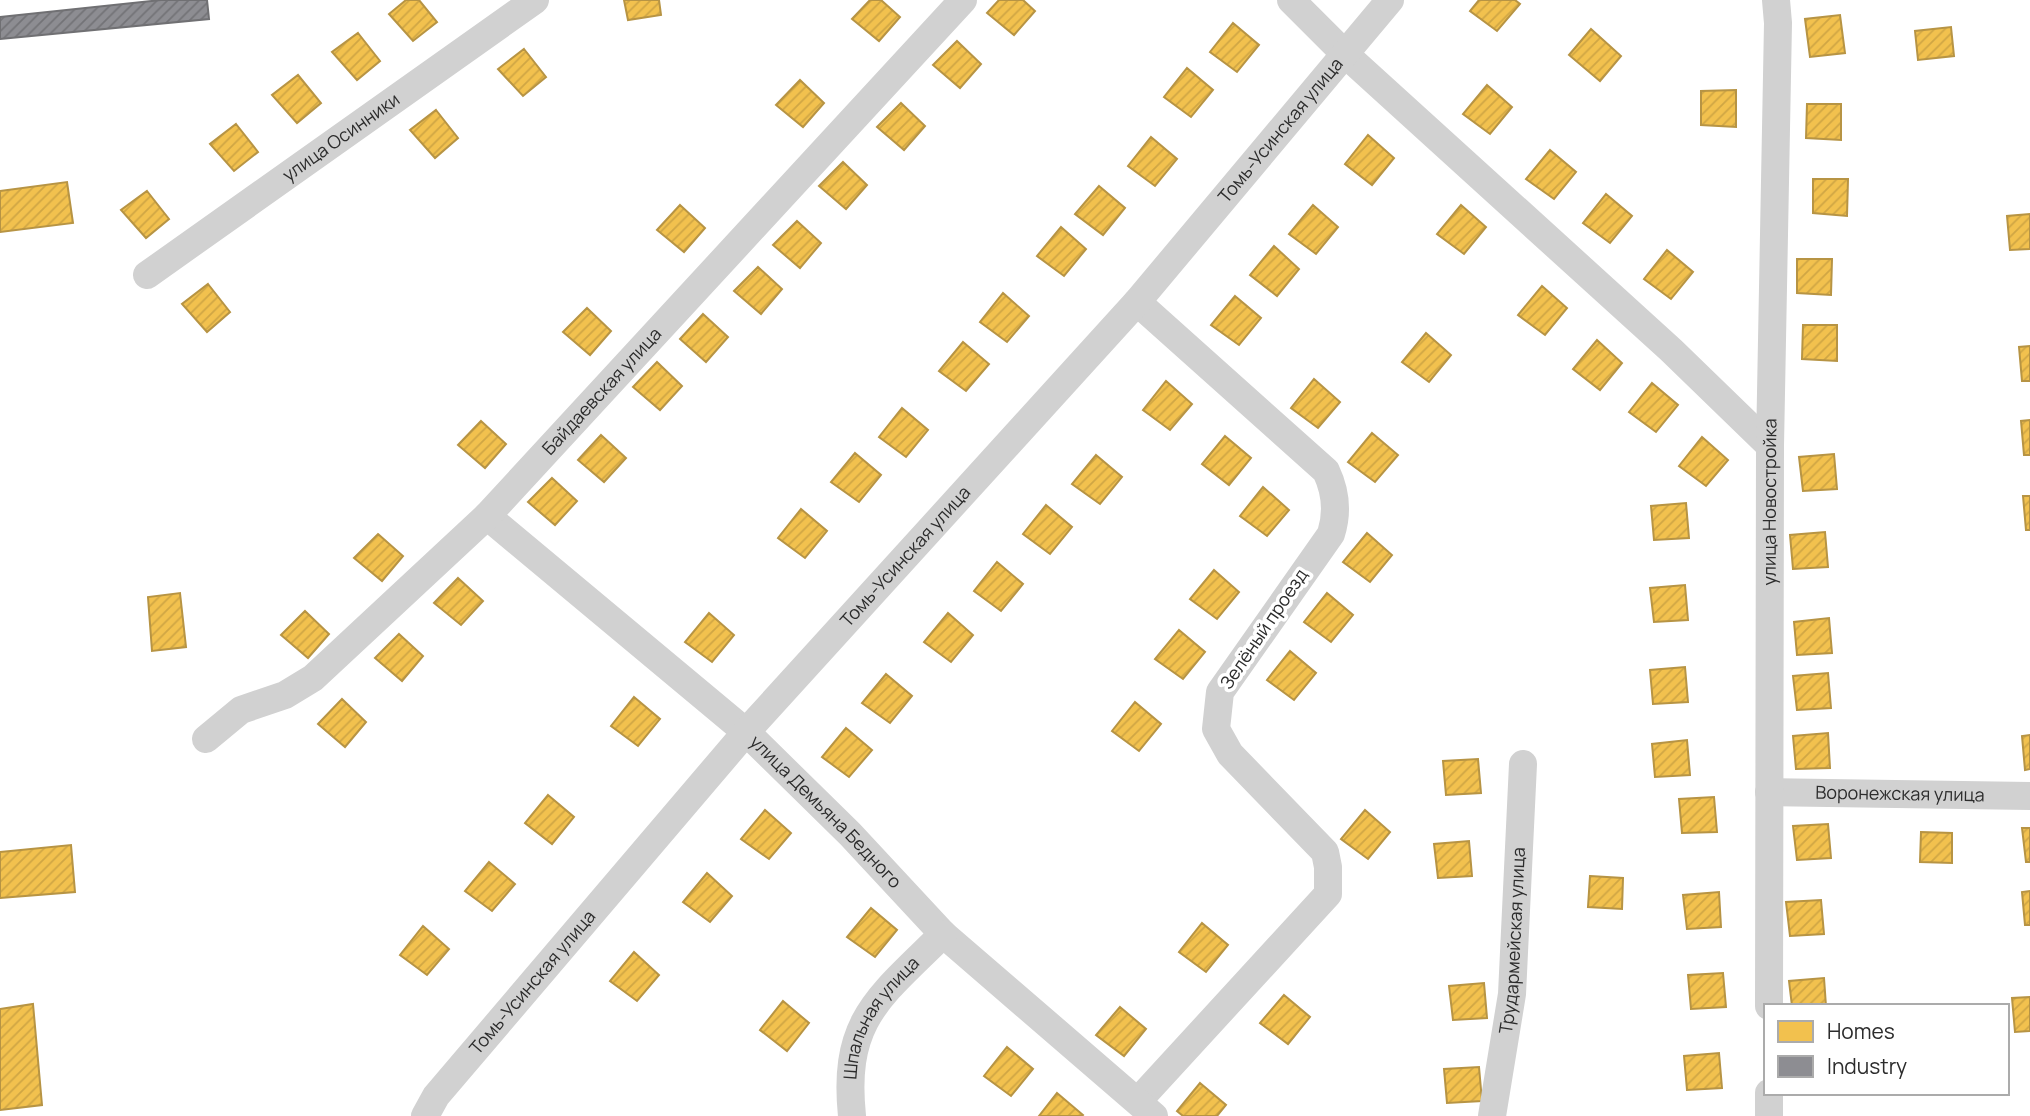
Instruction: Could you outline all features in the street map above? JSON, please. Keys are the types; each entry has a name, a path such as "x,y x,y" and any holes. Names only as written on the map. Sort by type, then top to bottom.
{"street":[{"name":"улица Осинники","path":"147,275 535,0"},
{"name":"Байдаевская улица","path":"206,739 241,710 285,695 313,678 487,516 963,0"},
{"path":"1291,0 1345,54 1604,288 1770,446"},
{"name":"Томь-Усинская улица","path":"425,1116 436,1096 540,971 746,732 1137,302 1390,0"},
{"name":"улица Новостройка","path":"1769,1004 1770,446 1778,23 1776,0"},
{"name":"Зелёный проезд","path":"1137,302 1326,471 1332,484 1336,516 1331,534 1220,692 1216,729 1230,754 1325,852 1328,894 1146,1108"},
{"name":"улица Демьяна Бедного","path":"487,516 746,732 849,834 943,934 1146,1108"},
{"name":"Трудармейская улица","path":"1493,1116 1512,994 1523,765"},
{"name":"Воронежская улица","path":"1769,792 2030,796"},
{"name":"Шпальная улица","path":"852,1116 849,1089 854,1044 874,1003 943,934"},
{"path":"1769,1095 1769,1116"}],"building: Homes":[{"path":"406,0 419,0 437,22 413,41 389,14"},
{"path":"624,0 659,0 661,15 628,20"},
{"path":"870,0 881,0 900,17 879,41 852,19"},
{"path":"999,0 1023,0 1035,11 1014,35 987,13"},
{"path":"1479,0 1515,0 1520,4 1497,31 1470,11"},
{"path":"1840,15 1845,53 1810,57 1805,19"},
{"path":"1233,23 1259,45 1237,72 1210,52"},
{"path":"1951,27 1954,56 1918,60 1915,31"},
{"path":"1591,29 1621,56 1600,81 1569,55"},
{"path":"358,33 380,61 357,80 332,52"},
{"path":"957,41 981,64 960,88 933,65"},
{"path":"524,49 546,77 523,96 498,69"},
{"path":"1187,68 1213,90 1191,117 1164,97"},
{"path":"298,75 321,103 297,123 272,95"},
{"path":"800,80 824,103 803,127 776,105"},
{"path":"1487,85 1512,107 1490,134 1463,114"},
{"path":"1736,90 1736,127 1701,125 1701,91"},
{"path":"901,103 925,126 904,150 877,127"},
{"path":"1807,104 1841,104 1841,140 1806,138"},
{"path":"436,110 458,138 435,158 410,130"},
{"path":"236,124 258,152 234,171 210,144"},
{"path":"1368,135 1394,158 1372,185 1345,164"},
{"path":"1151,137 1177,159 1155,186 1128,166"},
{"path":"1550,150 1576,172 1554,199 1526,179"},
{"path":"843,162 867,185 846,209 819,186"},
{"path":"1813,179 1848,179 1847,216 1813,213"},
{"path":"67,182 73,223 0,232 0,191"},
{"path":"1099,186 1125,208 1103,235 1075,214"},
{"path":"147,191 169,219 146,238 121,210"},
{"path":"1606,194 1632,216 1610,243 1583,223"},
{"path":"680,205 705,228 684,252 657,230"},
{"path":"1313,205 1338,227 1316,254 1289,234"},
{"path":"1461,205 1486,227 1464,254 1437,234"},
{"path":"2030,214 2030,249 2010,250 2007,216"},
{"path":"797,221 821,243 800,268 773,245"},
{"path":"1061,227 1086,249 1064,276 1037,256"},
{"path":"1274,246 1299,269 1277,296 1250,275"},
{"path":"1667,250 1693,272 1671,299 1644,279"},
{"path":"1797,259 1832,259 1831,295 1797,293"},
{"path":"758,267 782,289 761,314 734,291"},
{"path":"208,284 230,312 207,332 182,304"},
{"path":"1542,286 1567,308 1545,335 1518,315"},
{"path":"1003,293 1029,316 1007,342 980,322"},
{"path":"1235,296 1261,318 1239,345 1211,325"},
{"path":"587,308 611,331 590,355 563,332"},
{"path":"703,314 728,337 706,362 680,339"},
{"path":"1803,325 1837,325 1837,361 1802,359"},
{"path":"1426,333 1451,355 1429,382 1402,362"},
{"path":"1597,340 1622,363 1600,390 1573,369"},
{"path":"963,342 989,364 966,391 939,371"},
{"path":"2030,346 2030,381 2022,381 2019,347"},
{"path":"657,362 682,386 660,410 633,387"},
{"path":"1314,379 1340,402 1318,428 1291,408"},
{"path":"1166,381 1192,404 1170,430 1143,410"},
{"path":"1652,383 1678,405 1656,432 1629,412"},
{"path":"902,408 928,430 906,457 879,437"},
{"path":"2030,420 2030,455 2024,455 2021,421"},
{"path":"481,421 506,444 485,468 458,445"},
{"path":"1372,433 1398,455 1375,482 1348,462"},
{"path":"601,435 626,458 604,482 578,460"},
{"path":"1225,436 1251,458 1229,485 1202,464"},
{"path":"1702,437 1728,460 1706,486 1679,466"},
{"path":"855,453 881,475 859,502 831,482"},
{"path":"1834,454 1837,489 1803,491 1799,457"},
{"path":"1096,455 1122,477 1100,504 1072,484"},
{"path":"552,478 577,501 555,525 528,502"},
{"path":"1263,487 1289,510 1267,536 1240,516"},
{"path":"2023,496 2030,496 2030,530 2026,530"},
{"path":"1686,503 1689,538 1654,540 1651,506"},
{"path":"1046,505 1072,527 1050,554 1023,534"},
{"path":"801,509 827,531 805,558 778,538"},
{"path":"1825,532 1828,567 1793,569 1790,535"},
{"path":"1367,533 1392,555 1370,582 1343,562"},
{"path":"378,534 403,556 382,581 354,558"},
{"path":"997,562 1023,584 1001,611 974,591"},
{"path":"1214,570 1239,592 1217,619 1190,599"},
{"path":"458,578 483,601 461,625 434,603"},
{"path":"1685,585 1688,620 1654,622 1650,588"},
{"path":"180,593 186,647 152,651 148,597"},
{"path":"1327,593 1353,615 1331,642 1304,622"},
{"path":"305,611 329,634 308,658 281,635"},
{"path":"709,613 734,635 712,662 685,642"},
{"path":"948,613 973,635 951,662 924,642"},
{"path":"1829,618 1832,653 1797,655 1794,622"},
{"path":"1179,630 1205,652 1183,679 1155,659"},
{"path":"399,634 423,656 402,681 375,658"},
{"path":"1290,651 1316,673 1294,700 1267,680"},
{"path":"1685,667 1688,702 1653,704 1650,670"},
{"path":"1828,673 1831,708 1797,710 1793,676"},
{"path":"886,674 912,696 890,723 862,703"},
{"path":"634,697 660,719 638,746 611,726"},
{"path":"342,699 366,722 345,747 318,724"},
{"path":"1135,702 1161,724 1139,751 1112,731"},
{"path":"846,728 872,750 849,777 822,757"},
{"path":"1828,733 1830,768 1796,769 1793,736"},
{"path":"2030,735 2030,769 2025,770 2022,736"},
{"path":"1687,740 1690,775 1655,777 1652,744"},
{"path":"1478,759 1481,793 1446,795 1443,761"},
{"path":"548,795 574,817 552,844 525,823"},
{"path":"1714,797 1717,832 1682,833 1679,799"},
{"path":"765,810 791,833 769,859 741,839"},
{"path":"1365,810 1390,832 1368,859 1341,839"},
{"path":"1828,824 1831,858 1797,860 1793,826"},
{"path":"2022,828 2030,828 2030,862 2026,862"},
{"path":"1921,832 1952,833 1952,863 1920,862"},
{"path":"1469,841 1472,876 1438,878 1434,844"},
{"path":"71,845 75,892 0,898 0,852"},
{"path":"489,862 515,884 492,911 465,891"},
{"path":"707,873 732,896 710,922 683,902"},
{"path":"1590,876 1623,878 1622,909 1588,907"},
{"path":"2030,891 2030,925 2025,925 2022,892"},
{"path":"1719,892 1721,927 1687,929 1683,895"},
{"path":"1821,900 1824,934 1790,936 1786,902"},
{"path":"871,908 897,930 875,957 847,937"},
{"path":"1202,923 1228,945 1206,972 1179,952"},
{"path":"423,926 449,949 427,975 400,955"},
{"path":"634,952 659,975 637,1001 610,981"},
{"path":"1723,973 1726,1007 1691,1009 1688,975"},
{"path":"1824,978 1826,1004 1792,1004 1789,981"},
{"path":"1484,983 1487,1018 1453,1020 1449,986"},
{"path":"1284,995 1310,1017 1288,1044 1260,1023"},
{"path":"2030,997 2030,1031 2015,1032 2012,998"},
{"path":"783,1001 809,1023 787,1051 760,1030"},
{"path":"33,1004 42,1105 0,1110 0,1009"},
{"path":"1120,1007 1146,1029 1124,1056 1096,1035"},
{"path":"1007,1047 1033,1069 1011,1096 984,1076"},
{"path":"1719,1053 1722,1088 1687,1090 1684,1056"},
{"path":"1479,1067 1482,1101 1447,1103 1444,1069"},
{"path":"1200,1083 1226,1105 1217,1116 1183,1116 1177,1111"},
{"path":"1057,1093 1083,1115 1039,1116"}],"building: Industry":[{"path":"161,0 207,0 209,19 0,39 0,17"}]}
